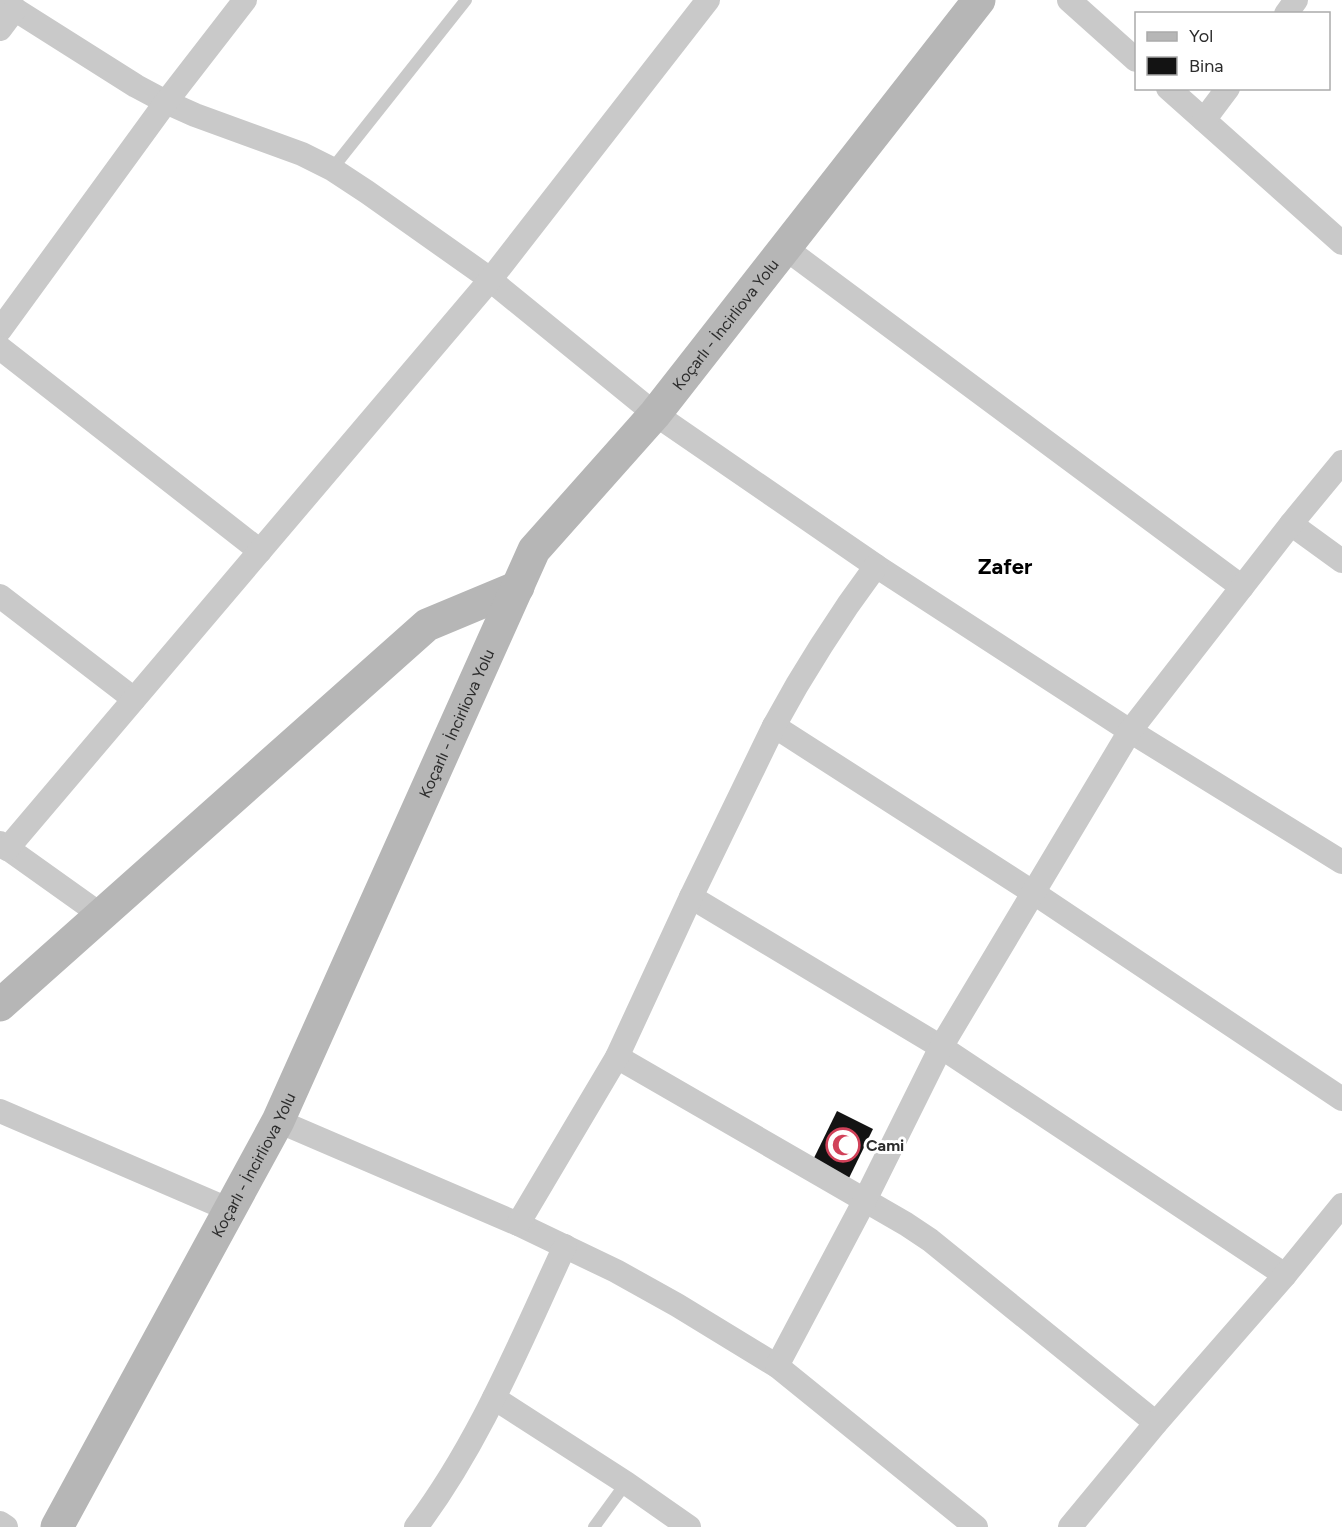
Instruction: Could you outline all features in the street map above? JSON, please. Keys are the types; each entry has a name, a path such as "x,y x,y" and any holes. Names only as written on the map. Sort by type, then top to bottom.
{"main road":[{"name":"Koçarlı - İncirliova Yolu","path":"57,1527 278,1121 534,550 655,414 979,0"},
{"path":"0,1005 427,625 518,587"}],"street":[{"path":"0,330 166,102 245,0"},
{"path":"101,915 4,846 134,699 490,280 708,0"},
{"path":"1069,0 1135,58"},
{"path":"0,29 7,5 136,86 166,102 302,154 332,170 367,192 490,280 655,414 876,566 1130,731 1342,862"},
{"path":"1170,90 1342,243"},
{"path":"1204,120 1226,90"},
{"path":"785,248 1242,587"},
{"path":"0,348 260,551"},
{"path":"777,1366 865,1200 941,1047 1130,731 1342,462"},
{"path":"1291,524 1342,561"},
{"path":"518,1224 617,1057 774,726 821,645 876,566"},
{"path":"0,596 134,699"},
{"path":"774,726 1034,893 1342,1099"},
{"path":"691,897 941,1047 1285,1275"},
{"path":"617,1057 930,1240 1156,1423"},
{"path":"0,1111 230,1209"},
{"path":"278,1121 518,1224 616,1271 677,1305 777,1366 976,1527"},
{"path":"1070,1527 1342,1205"},
{"path":"416,1527 447,1483 472,1440 565,1246"},
{"path":"494,1398 626,1483 689,1527"},
{"path":"0,1522 6,1527"}],"lane":[{"path":"332,170 466,0"},
{"path":"594,1527 626,1483"}],"building":[{"name":"Cami","path":"837,1111 873,1129 849,1178 813,1160"}],"place":[{"name":"Cami","path":"843,1145"}],"district":[{"name":"Zafer","path":"1005,566"}]}
